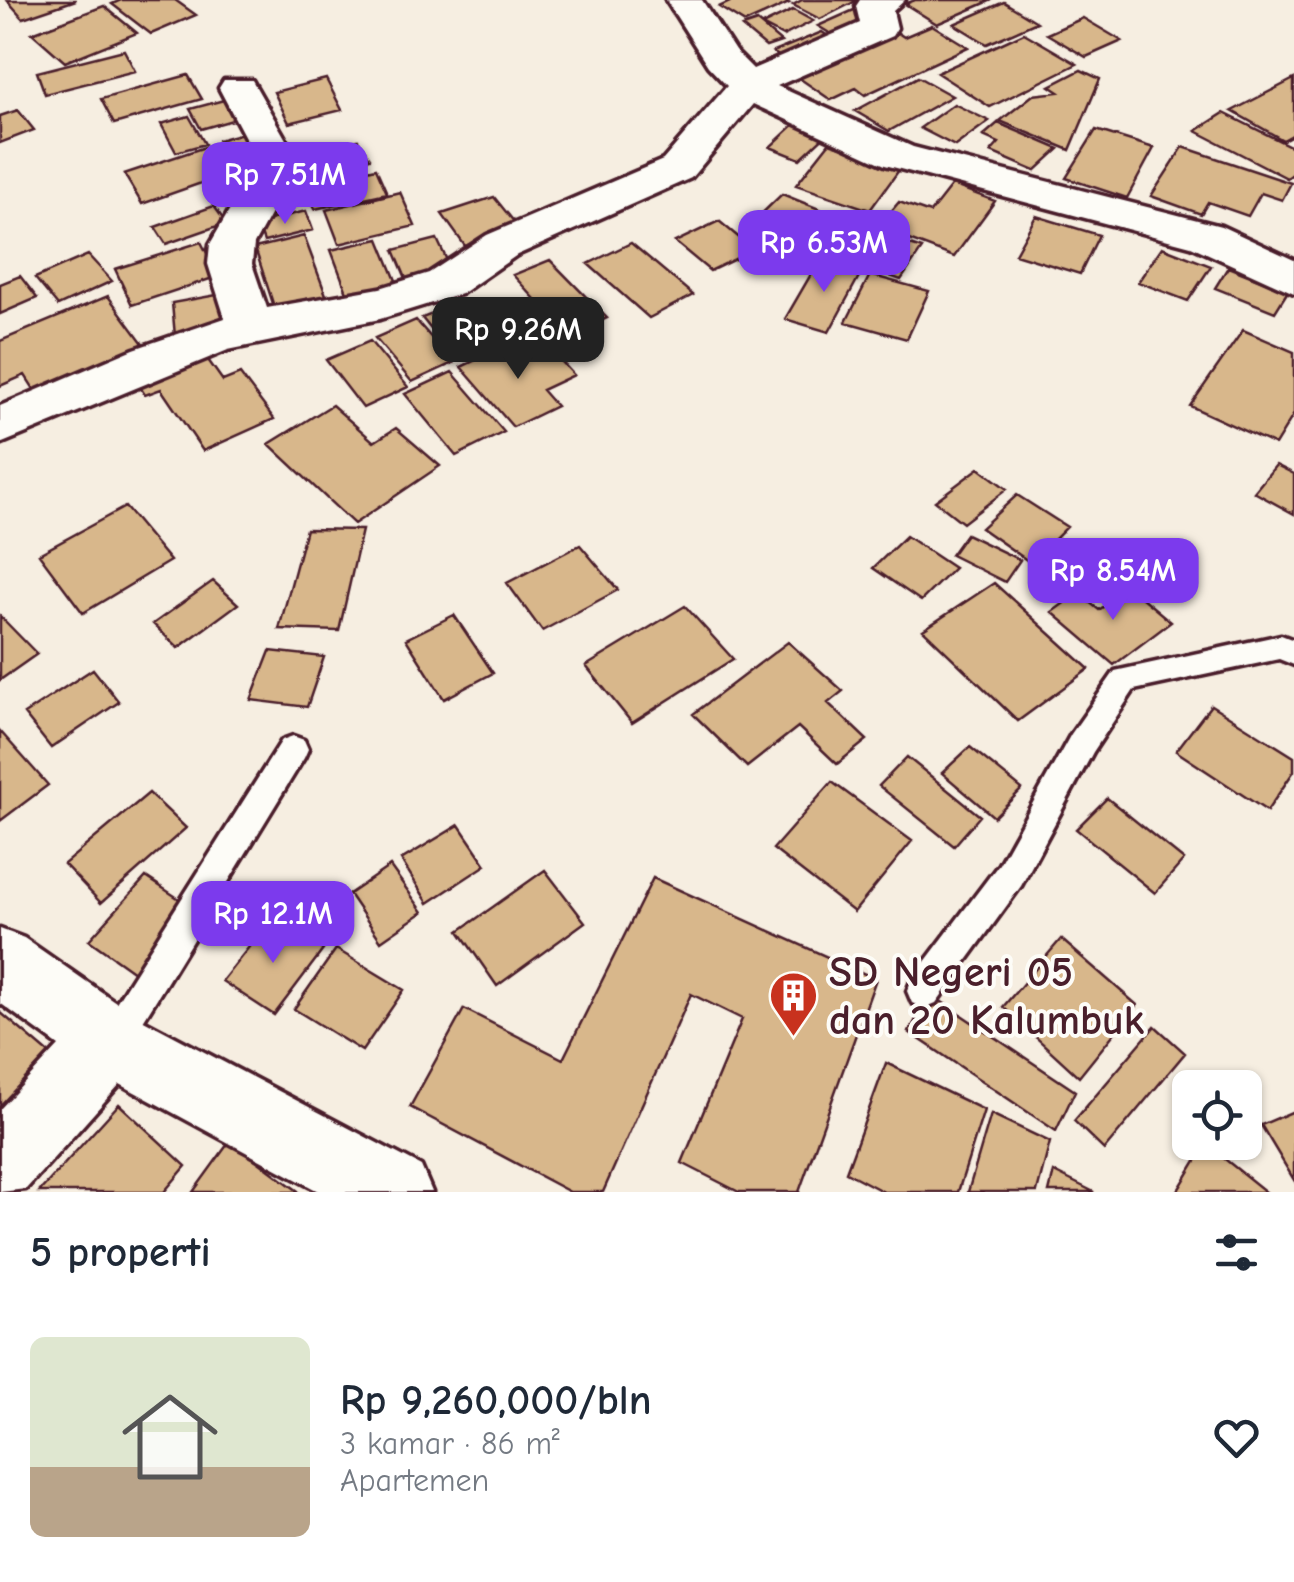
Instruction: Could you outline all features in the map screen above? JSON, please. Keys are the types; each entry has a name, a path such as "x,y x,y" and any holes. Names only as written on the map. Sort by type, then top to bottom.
{"street":[{"path":"684,0 721,58 748,85 780,104 898,156 1206,236 1294,278"},
{"path":"0,426 155,360 251,328 393,302 450,283 482,265 502,245 677,168 748,85 879,28 874,6 887,0"},
{"path":"238,88 268,142 266,184 232,244 230,264 251,328"},
{"path":"0,962 111,1041 395,1192"},
{"path":"0,1164 111,1041"}],"lane":[{"path":"924,991 1010,875 1082,743 1125,680 1281,647 1294,654"},
{"path":"111,1041 293,748"}],"building":[{"path":"7,0 76,0 23,18"},
{"path":"121,0 175,0 196,15 151,34 112,4"},
{"path":"734,0 789,3 745,23 719,7"},
{"path":"802,0 858,0 820,19 793,5"},
{"path":"915,0 992,0 937,24 905,4"},
{"path":"1004,2 1037,22 987,44 954,24"},
{"path":"104,6 137,33 65,62 32,33"},
{"path":"793,10 813,21 783,36 762,25"},
{"path":"854,10 876,23 841,40 818,26"},
{"path":"1083,18 1122,41 1086,57 1047,34"},
{"path":"757,22 781,42 766,47 742,27"},
{"path":"932,25 968,47 865,95 856,88 831,100 799,78 898,33 904,37"},
{"path":"822,32 838,43 788,63 773,52"},
{"path":"1024,33 1077,64 990,107 937,73"},
{"path":"124,50 135,71 45,94 37,72"},
{"path":"1081,70 1100,79 1070,150 1000,121 1033,95 1059,92 1050,86"},
{"path":"188,75 202,99 114,124 101,99"},
{"path":"918,77 952,96 889,131 855,111"},
{"path":"326,79 342,110 289,123 274,92"},
{"path":"1294,79 1294,134 1283,140 1232,111"},
{"path":"224,100 236,119 201,129 190,109"},
{"path":"954,104 989,121 955,146 920,128"},
{"path":"18,110 34,130 0,143 0,116"},
{"path":"1224,113 1294,148 1294,173 1287,178 1196,131"},
{"path":"189,116 205,144 176,152 161,124"},
{"path":"799,120 829,132 800,159 770,147"},
{"path":"998,123 1059,149 1035,171 991,152 999,143 983,136"},
{"path":"1096,130 1154,148 1127,198 1066,178"},
{"path":"250,131 259,146 228,155 218,140"},
{"path":"358,140 370,158 330,169 319,152"},
{"path":"829,143 902,166 870,210 796,185"},
{"path":"205,147 224,175 142,204 124,174"},
{"path":"1183,147 1291,183 1282,200 1261,193 1248,216 1208,202 1201,214 1151,196"},
{"path":"376,168 387,193 315,209 305,185"},
{"path":"952,185 995,201 954,257 877,228 899,202 930,213"},
{"path":"400,192 415,226 339,244 326,210"},
{"path":"782,194 844,219 816,250 752,223"},
{"path":"494,197 519,228 465,246 442,214"},
{"path":"214,206 226,223 166,244 155,227"},
{"path":"306,211 313,230 264,242 257,223"},
{"path":"1036,216 1099,235 1080,274 1015,254"},
{"path":"719,221 754,250 710,271 675,242"},
{"path":"856,227 883,237 860,265 833,255"},
{"path":"304,236 329,303 277,316 255,248"},
{"path":"379,239 397,283 348,295 331,250"},
{"path":"437,239 452,271 408,283 394,250"},
{"path":"892,239 922,249 901,280 870,269"},
{"path":"201,242 219,276 132,305 115,269"},
{"path":"631,243 693,295 649,318 588,264"},
{"path":"1162,247 1211,266 1188,301 1138,282"},
{"path":"88,255 112,281 58,306 35,278"},
{"path":"821,257 863,269 829,332 785,319"},
{"path":"550,260 607,318 569,336 513,275"},
{"path":"1228,267 1288,291 1275,312 1215,288"},
{"path":"870,275 929,291 907,339 846,322"},
{"path":"20,276 37,298 0,314 0,284"},
{"path":"228,293 232,325 175,336 172,303"},
{"path":"108,296 145,346 37,394 25,375 0,386 0,341"},
{"path":"458,304 490,343 454,358 422,318"},
{"path":"416,320 453,363 412,382 375,338"},
{"path":"1243,330 1294,352 1294,414 1275,445 1190,406"},
{"path":"370,341 408,387 363,408 326,360"},
{"path":"547,346 574,375 542,390 556,406 513,427 461,367 503,347 515,360"},
{"path":"201,350 223,381 240,374 274,419 203,451 161,389 145,395 135,379"},
{"path":"452,372 504,432 456,456 405,394"},
{"path":"332,405 374,442 396,428 440,466 354,524 269,444"},
{"path":"1276,465 1294,474 1294,514 1254,492"},
{"path":"979,468 1007,489 963,523 935,501"},
{"path":"1017,495 1067,527 1031,563 981,528"},
{"path":"125,507 170,561 83,613 39,554"},
{"path":"306,529 362,530 339,631 279,629"},
{"path":"966,534 1020,560 1005,582 951,555"},
{"path":"906,536 954,568 921,601 873,568"},
{"path":"580,545 618,590 542,631 507,583"},
{"path":"213,581 238,604 178,648 153,624"},
{"path":"994,583 1089,669 1018,721 923,630"},
{"path":"1129,587 1171,622 1114,665 1052,612 1078,593 1099,610"},
{"path":"685,606 733,659 632,723 586,666"},
{"path":"454,615 493,673 444,699 406,639"},
{"path":"0,616 37,654 0,680"},
{"path":"788,642 843,691 828,703 867,740 837,764 798,727 747,767 693,714"},
{"path":"270,651 324,657 307,707 251,700"},
{"path":"93,669 119,702 51,748 24,714"},
{"path":"1211,705 1294,757 1294,771 1267,811 1176,751"},
{"path":"0,731 48,785 0,821"},
{"path":"970,747 1022,789 994,817 942,773"},
{"path":"907,757 980,816 954,846 879,786"},
{"path":"832,782 912,841 854,912 773,849"},
{"path":"149,793 186,828 101,903 64,864"},
{"path":"1107,798 1184,860 1155,893 1076,829"},
{"path":"459,825 486,865 428,903 401,860"},
{"path":"390,866 423,912 381,941 349,894"},
{"path":"545,870 585,922 497,986 459,931"},
{"path":"146,877 190,906 134,972 89,940"},
{"name":"SD Negeri 05 dan 20 Kalumbuk","path":"653,878 876,979 799,1192 739,1192 682,1163 742,1019 691,994 603,1192 570,1192 410,1107 464,1009 563,1059"},
{"path":"272,918 323,950 274,1015 222,981"},
{"path":"1061,939 1137,1005 1079,1077 1003,1007"},
{"path":"336,949 404,990 362,1051 294,1009"},
{"path":"930,994 1075,1091 1056,1131 909,1032"},
{"path":"0,1012 66,1068 0,1118"},
{"path":"1155,1026 1185,1053 1104,1150 1074,1121"},
{"path":"886,1063 984,1110 958,1192 884,1192 846,1172"},
{"path":"119,1104 186,1166 164,1192 39,1192"},
{"path":"1294,1111 1294,1180 1262,1127"},
{"path":"991,1114 1050,1142 1037,1192 968,1192"},
{"path":"230,1141 298,1191 298,1192 193,1192"},
{"path":"1196,1160 1226,1160 1266,1192 1177,1192"},
{"path":"1054,1172 1094,1192 1049,1192"}],"place":[{"name":"SD Negeri 05 dan 20 Kalumbuk","path":"794,1038"}]}
